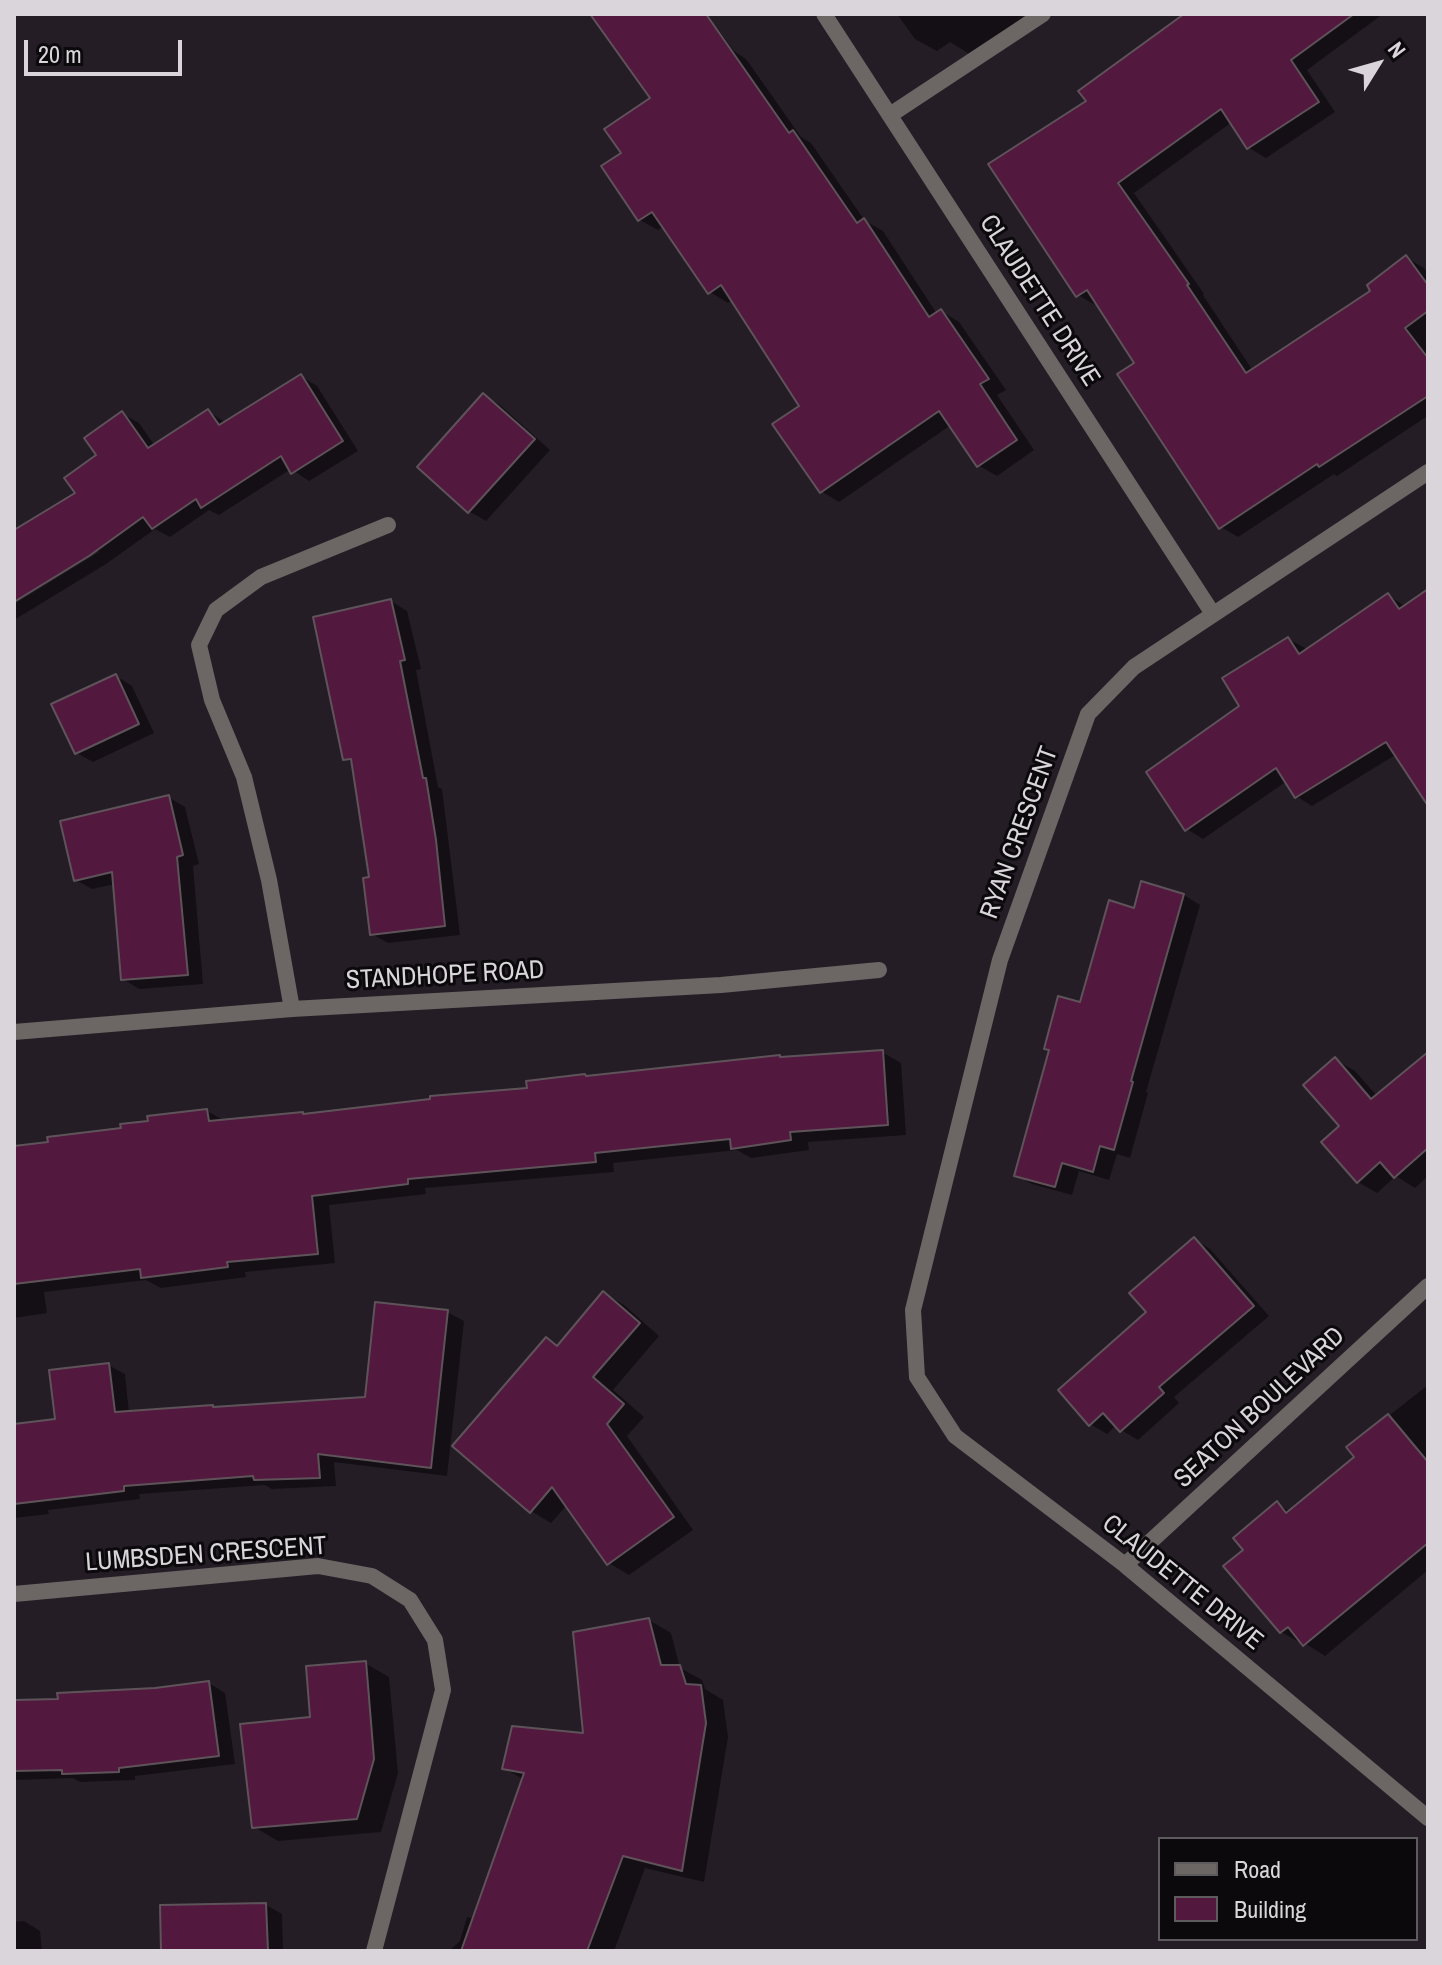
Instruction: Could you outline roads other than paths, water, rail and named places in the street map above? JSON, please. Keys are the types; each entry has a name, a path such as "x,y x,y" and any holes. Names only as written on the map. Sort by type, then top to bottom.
{"street":[{"name":"CLAUDETTE DRIVE","path":"824,14 1213,614"},
{"path":"890,115 1043,14"},
{"name":"RYAN CRESCENT","path":"917,1377 913,1310 1000,960 1088,714 1134,667 1428,472"},
{"path":"292,1009 269,880 244,777 212,700 199,645 216,610 261,577 388,525"},
{"name":"STANDHOPE ROAD","path":"14,1032 292,1009 721,985 879,970"},
{"name":"SEATON BOULEVARD","path":"1125,1565 1428,1286"},
{"name":"CLAUDETTE DRIVE","path":"917,1377 955,1436 1125,1565 1428,1818"},
{"name":"LUMBSDEN CRESCENT","path":"14,1594 318,1566 372,1576 410,1600 435,1640 443,1690 374,1951"}]}
